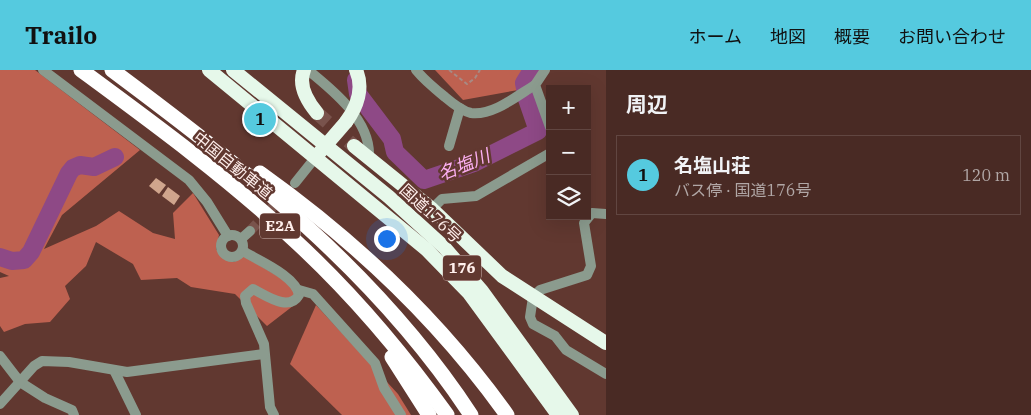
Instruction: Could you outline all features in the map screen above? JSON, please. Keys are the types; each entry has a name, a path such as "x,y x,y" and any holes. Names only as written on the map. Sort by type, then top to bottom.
{"highway":[{"name":"中国自動車道","path":"81,70 248,199 292,237 337,282 390,342 446,415"},
{"name":"中国自動車道","path":"112,70 262,186 353,270 433,363 471,415"},
{"name":"国道176号","path":"209,70 426,249 469,294 558,415"},
{"name":"国道176号","path":"233,70 389,197 444,247 482,291 572,415"},
{"path":"315,158 346,122 355,108 359,96 359,80 356,70"},
{"path":"305,72 305,94 317,113"},
{"path":"143,93 295,198 360,252 431,322 468,364 507,415"},
{"name":"国道176号","path":"354,146 432,209 486,263 533,297 606,343"},
{"path":"337,282 396,363 429,415"}],"street":[{"path":"43,70 189,180 207,202 228,236"},
{"path":"416,70 438,92 460,108 471,113 487,110 535,86 545,70"},
{"path":"305,72 345,101 370,143 369,157"},
{"path":"535,86 546,117"},
{"path":"449,146 460,108"},
{"path":"432,209 442,199 476,196 546,155"},
{"path":"295,183 315,158"},
{"path":"606,214 592,213 584,223 591,266 587,275 578,280 549,286 533,297 530,317 533,324 555,336 566,350 606,374"},
{"path":"241,239 250,230"},
{"path":"228,236 236,236 244,244 243,251 234,258 224,254 221,243 228,236"},
{"path":"243,251 293,281 299,290 296,301 290,303 280,302 253,289 245,296 246,304 264,344 272,413 260,415"},
{"path":"299,290 313,294 375,363 384,388 401,415"},
{"path":"0,404 34,366 42,361 70,362 127,372 264,354"},
{"path":"0,356 20,382 45,398 72,410 74,415"},
{"path":"114,370 136,415"}],"path":[{"path":"449,70 467,84 475,78 480,70"}],"shaded area":[{"path":"0,70 35,70 140,150 62,215 44,249 96,226 119,211 153,233 175,239 173,213 193,193 219,235 216,249 224,259 234,262 244,256 294,286 302,299 267,326 235,294 191,287 177,278 141,280 133,264 96,242 86,266 65,286 70,299 50,322 25,324 4,332 0,326 0,278 9,276 0,272"},
{"path":"435,70 530,70 518,90 463,100"},
{"path":"316,305 398,394 411,415 342,415 290,364"}],"building":[{"path":"156,178 166,185 159,194 149,186"},
{"path":"168,187 180,196 174,205 162,196"}],"waterway":[{"name":"名塩川","path":"356,80 358,94 392,139 395,152 424,180 474,163 538,131 527,99 524,83 532,70"},
{"path":"0,257 12,261 24,260 31,252 73,168 80,165 94,167 115,157"}],"tunnel":[{"path":"317,113 354,146"},
{"path":"250,231 282,197"}],"place":[{"name":"名塩山荘","path":"260,119"}]}
